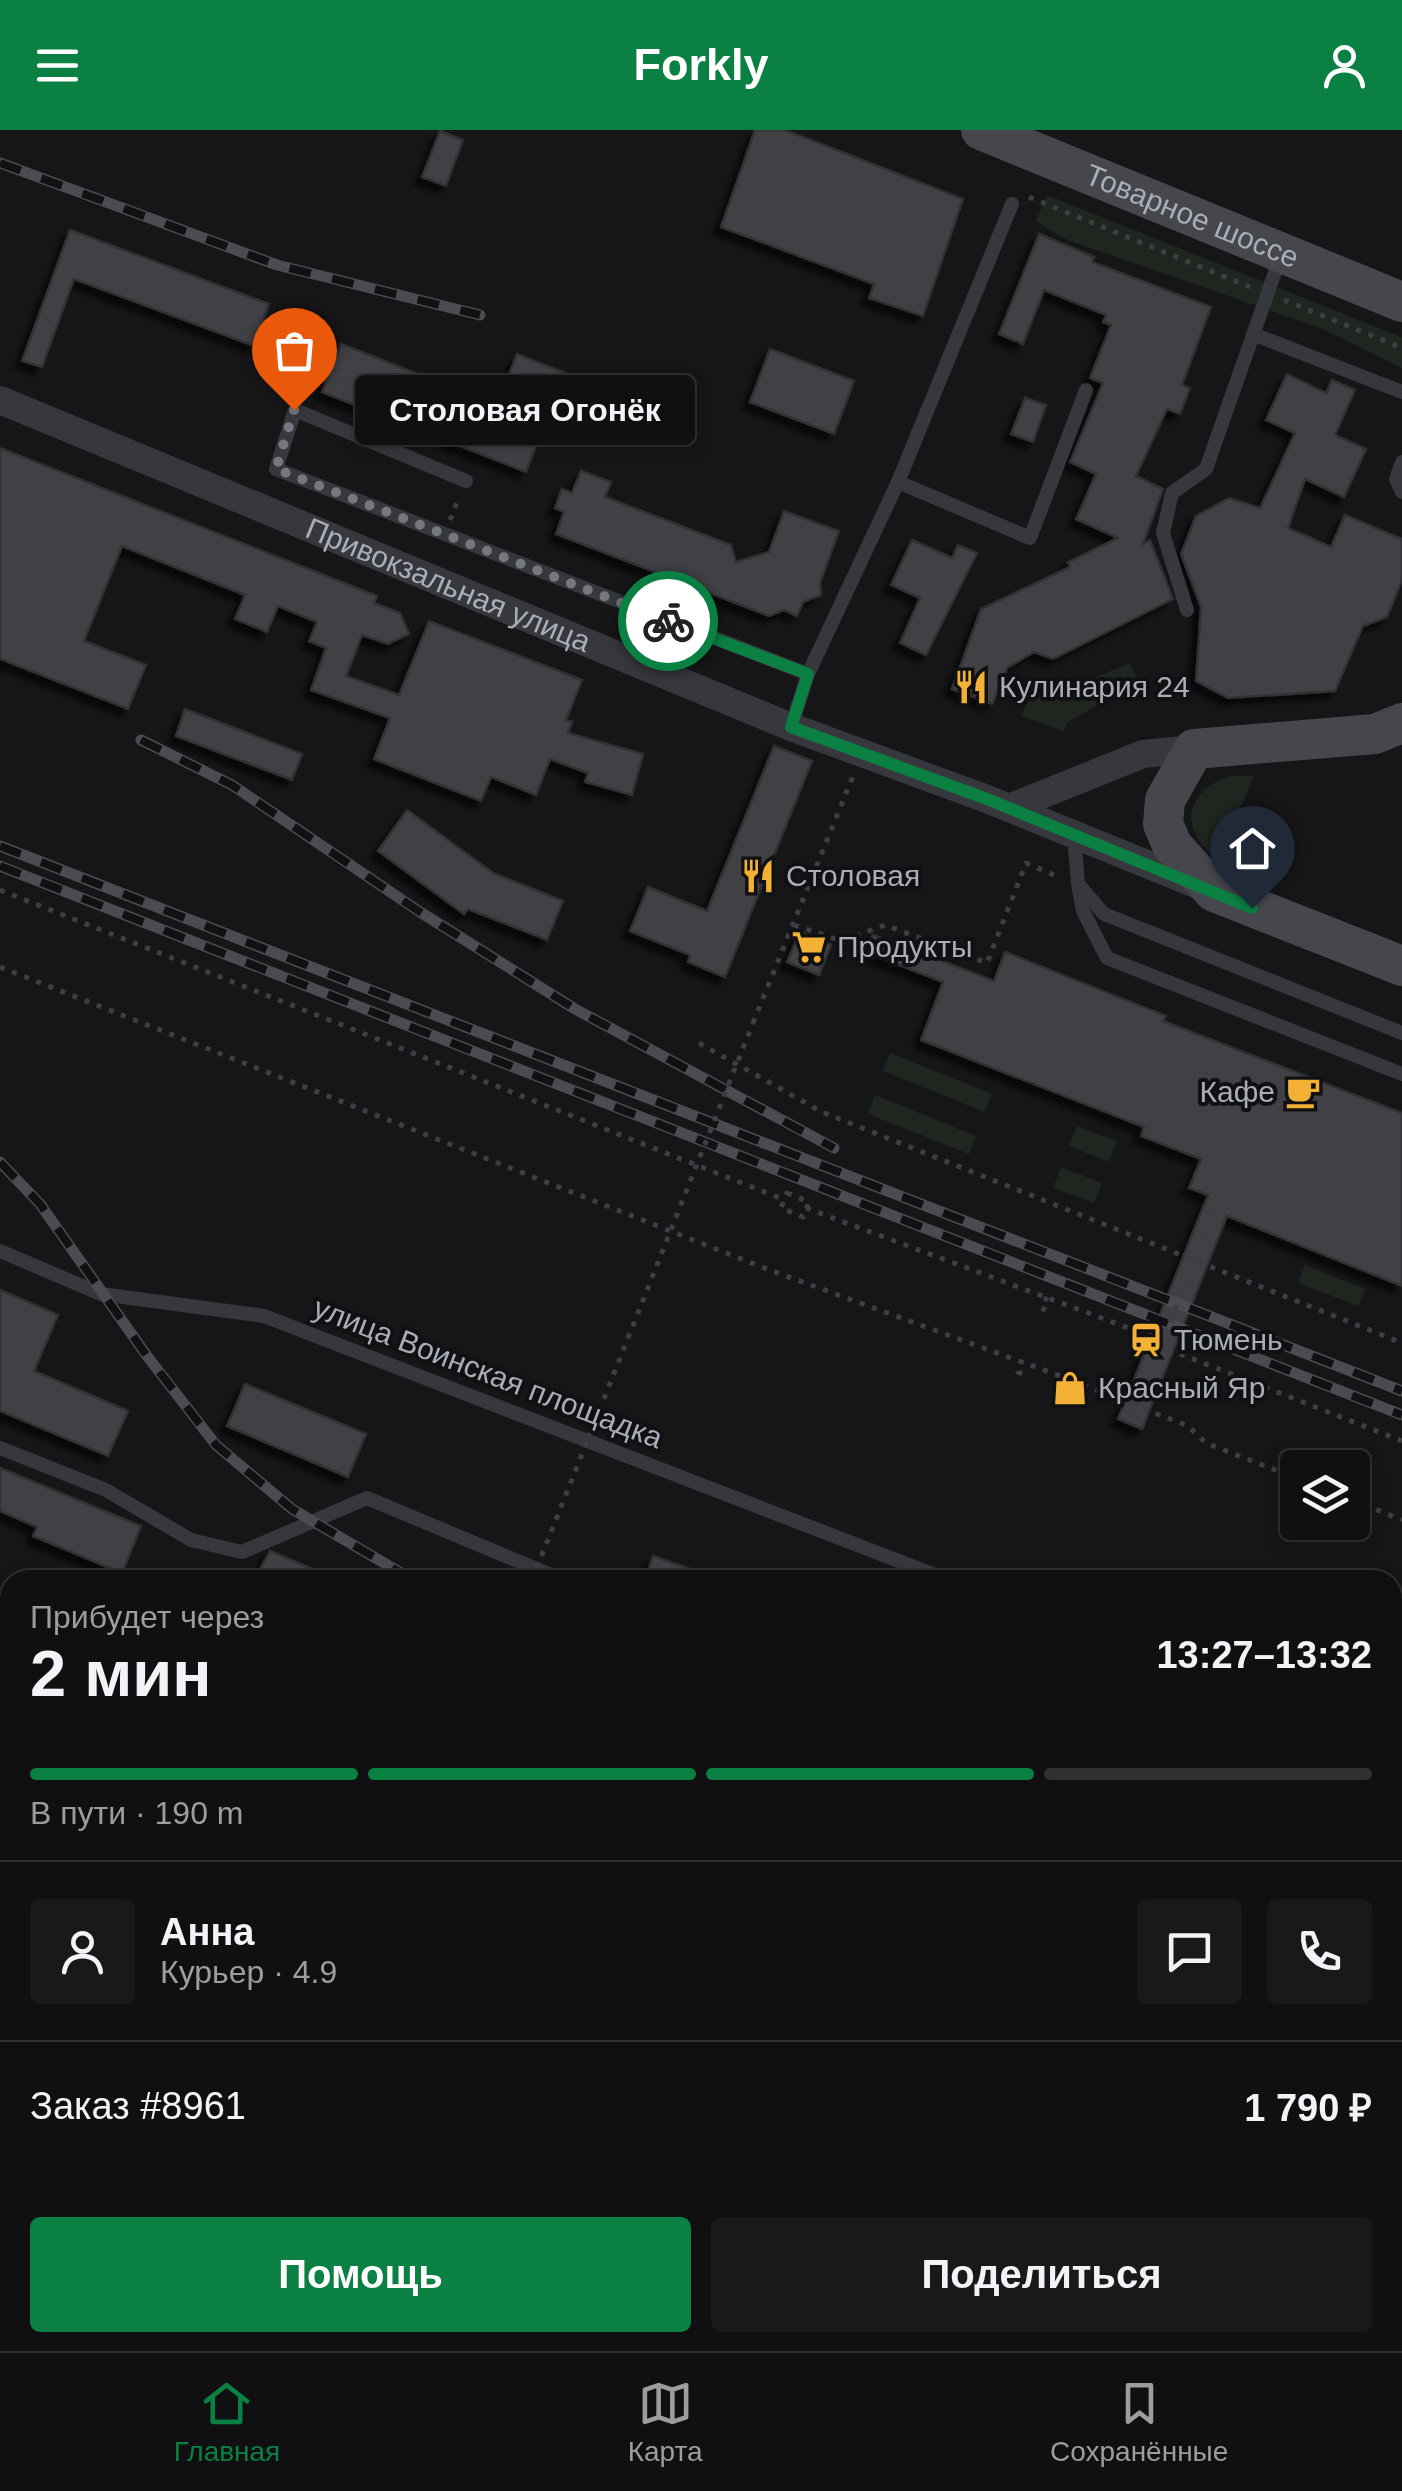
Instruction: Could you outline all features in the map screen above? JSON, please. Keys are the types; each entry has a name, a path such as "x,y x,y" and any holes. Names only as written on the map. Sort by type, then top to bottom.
{"street":[{"name":"Товарное шоссе","path":"982,130 1402,302"},
{"name":"Привокзальная улица","path":"0,400 861,756 1010,808 1402,966"},
{"path":"1010,808 1143,754 1393,730"},
{"name":"Привокзальная улица","path":"1194,748 1165,800 1164,824 1172,845 1214,892"}],"lane":[{"path":"791,727 808,674 898,482 1013,197"},
{"path":"1187,610 1163,532 1172,493 1206,470 1282,252"},
{"path":"1253,334 1402,392"},
{"path":"898,482 1030,538 1086,390"},
{"path":"466,480 294,410 276,469 808,674"},
{"path":"1402,462 1396,479 1402,492"},
{"path":"1074,834 1082,911 1107,958 1402,1074"},
{"path":"1078,884 1104,914 1402,1033"},
{"name":"улица Воинская площадка","path":"0,1251 102,1294 264,1316 922,1570"},
{"path":"0,1448 106,1490 191,1540 242,1552 368,1498 539,1570"}],"path":[{"path":"1013,197 1402,348"},
{"path":"444,536 466,480"},
{"path":"536,1570 861,756"},
{"path":"0,890 785,1200"},
{"path":"0,967 767,1270 1022,1361 1188,1426 1206,1443 1280,1472"},
{"path":"700,1044 822,1112 1402,1343"},
{"path":"787,1194 809,1202 803,1217 781,1208 785,1200 787,1194"},
{"path":"1131,1418 1219,1200"},
{"path":"806,1208 1150,1336 1157,1346 1402,1441"},
{"path":"1046,1310 1042,1308 1047,1296"},
{"path":"1022,1361 1018,1372 1022,1374"},
{"path":"1063,1377 1058,1391 1078,1399 1084,1385"},
{"path":"1370,1507 1402,1520"}],"shaded area":[{"path":"1047,195 1402,337 1402,368 1323,329 1062,238 1036,221"},
{"path":"1130,663 1136,676 1129,688 1068,722 1063,731 1021,716 1029,700 1053,683 1070,688"},
{"path":"1232,776 1254,776 1218,859 1197,836 1192,812 1204,791"},
{"path":"890,1053 992,1094 984,1112 883,1071"},
{"path":"875,1095 976,1136 969,1154 868,1114"},
{"path":"1077,1126 1117,1141 1109,1162 1069,1146"},
{"path":"1061,1167 1102,1183 1094,1203 1053,1188"},
{"path":"1305,1265 1365,1289 1358,1306 1298,1283"}],"building":[{"path":"755,130 785,130 963,199 923,316 869,298 874,284 721,227"},
{"path":"440,131 463,140 446,186 422,177"},
{"path":"70,230 269,304 254,346 74,279 42,367 22,361"},
{"path":"1039,234 1094,257 1092,262 1211,307 1182,385 1190,388 1180,414 1167,409 1136,476 1163,489 1143,544 1150,540 1173,599 1053,659 1034,652 1007,668 992,704 952,689 981,609 1070,567 1068,562 1118,538 1076,519 1096,474 1070,462 1103,383 1090,378 1111,325 1103,322 1106,315 1044,290 1023,344 999,334"},
{"path":"341,344 497,405 517,354 565,373 526,472 322,392"},
{"path":"770,349 854,381 834,434 750,402"},
{"path":"1287,374 1326,393 1332,380 1355,390 1335,435 1366,449 1344,497 1305,479 1288,528 1331,547 1345,515 1402,539 1402,580 1387,617 1363,626 1335,691 1228,698 1196,681 1201,607 1181,554 1196,516 1229,498 1260,508 1295,433 1266,420"},
{"path":"1025,398 1046,405 1033,442 1011,434"},
{"path":"0,448 377,596 374,603 400,613 409,634 388,644 362,635 346,676 399,695 429,621 582,680 566,720 572,722 568,733 643,754 632,795 585,782 588,773 550,759 536,795 491,777 481,801 374,759 390,718 311,690 326,648 309,641 317,622 278,606 267,632 235,619 245,595 122,546 84,641 146,665 128,709 0,659"},
{"path":"581,471 611,482 605,497 731,545 736,562 769,552 784,511 839,531 820,583 821,595 803,602 797,616 784,610 769,616 556,534 564,512 555,508 562,489 572,493"},
{"path":"912,540 952,558 958,545 977,553 926,655 900,643 920,598 891,585"},
{"path":"185,709 302,754 292,780 176,736"},
{"path":"774,746 812,761 725,977 688,962 690,955 630,931 648,887 707,911"},
{"path":"407,810 493,873 563,901 547,940 468,909 464,914 378,851"},
{"path":"800,932 831,945 819,975 787,962"},
{"path":"873,935 994,981 1005,952 1166,1016 1163,1021 1402,1113 1402,1286 1227,1216 1142,1429 1118,1419 1208,1195 1189,1188 1201,1159 1141,1136 1144,1127 921,1040 943,982 866,952"},
{"path":"0,1290 58,1315 34,1371 128,1411 108,1456 0,1411"},
{"path":"245,1384 366,1434 348,1477 227,1426"},
{"path":"0,1468 141,1526 123,1570 115,1570 33,1536 37,1527 0,1511"},
{"path":"270,1551 315,1570 260,1570"},
{"path":"653,1556 693,1570 648,1570"}],"railway":[{"path":"0,163 277,265 480,315"},
{"path":"141,740 232,785 420,912 575,1009 834,1148"},
{"path":"0,846 1402,1391"},
{"path":"0,866 1402,1415"},
{"path":"0,1162 40,1204 147,1356 216,1445 292,1509 396,1570"}],"way so far":[{"path":"294,410 276,469 668,621"}],"place":[{"name":"Столовая Огонёк","path":"294,410"},
{"name":"Кулинария 24","path":"971,687"},
{"name":"Столовая","path":"758,876"},
{"name":"Продукты","path":"809,947"},
{"name":"Кафе","path":"1303,1092"},
{"name":"Тюмень","path":"1146,1340"},
{"name":"Красный Яр","path":"1070,1388"}],"route":[{"path":"668,621 808,674 791,727 861,756 987,799 1252,908"}]}
